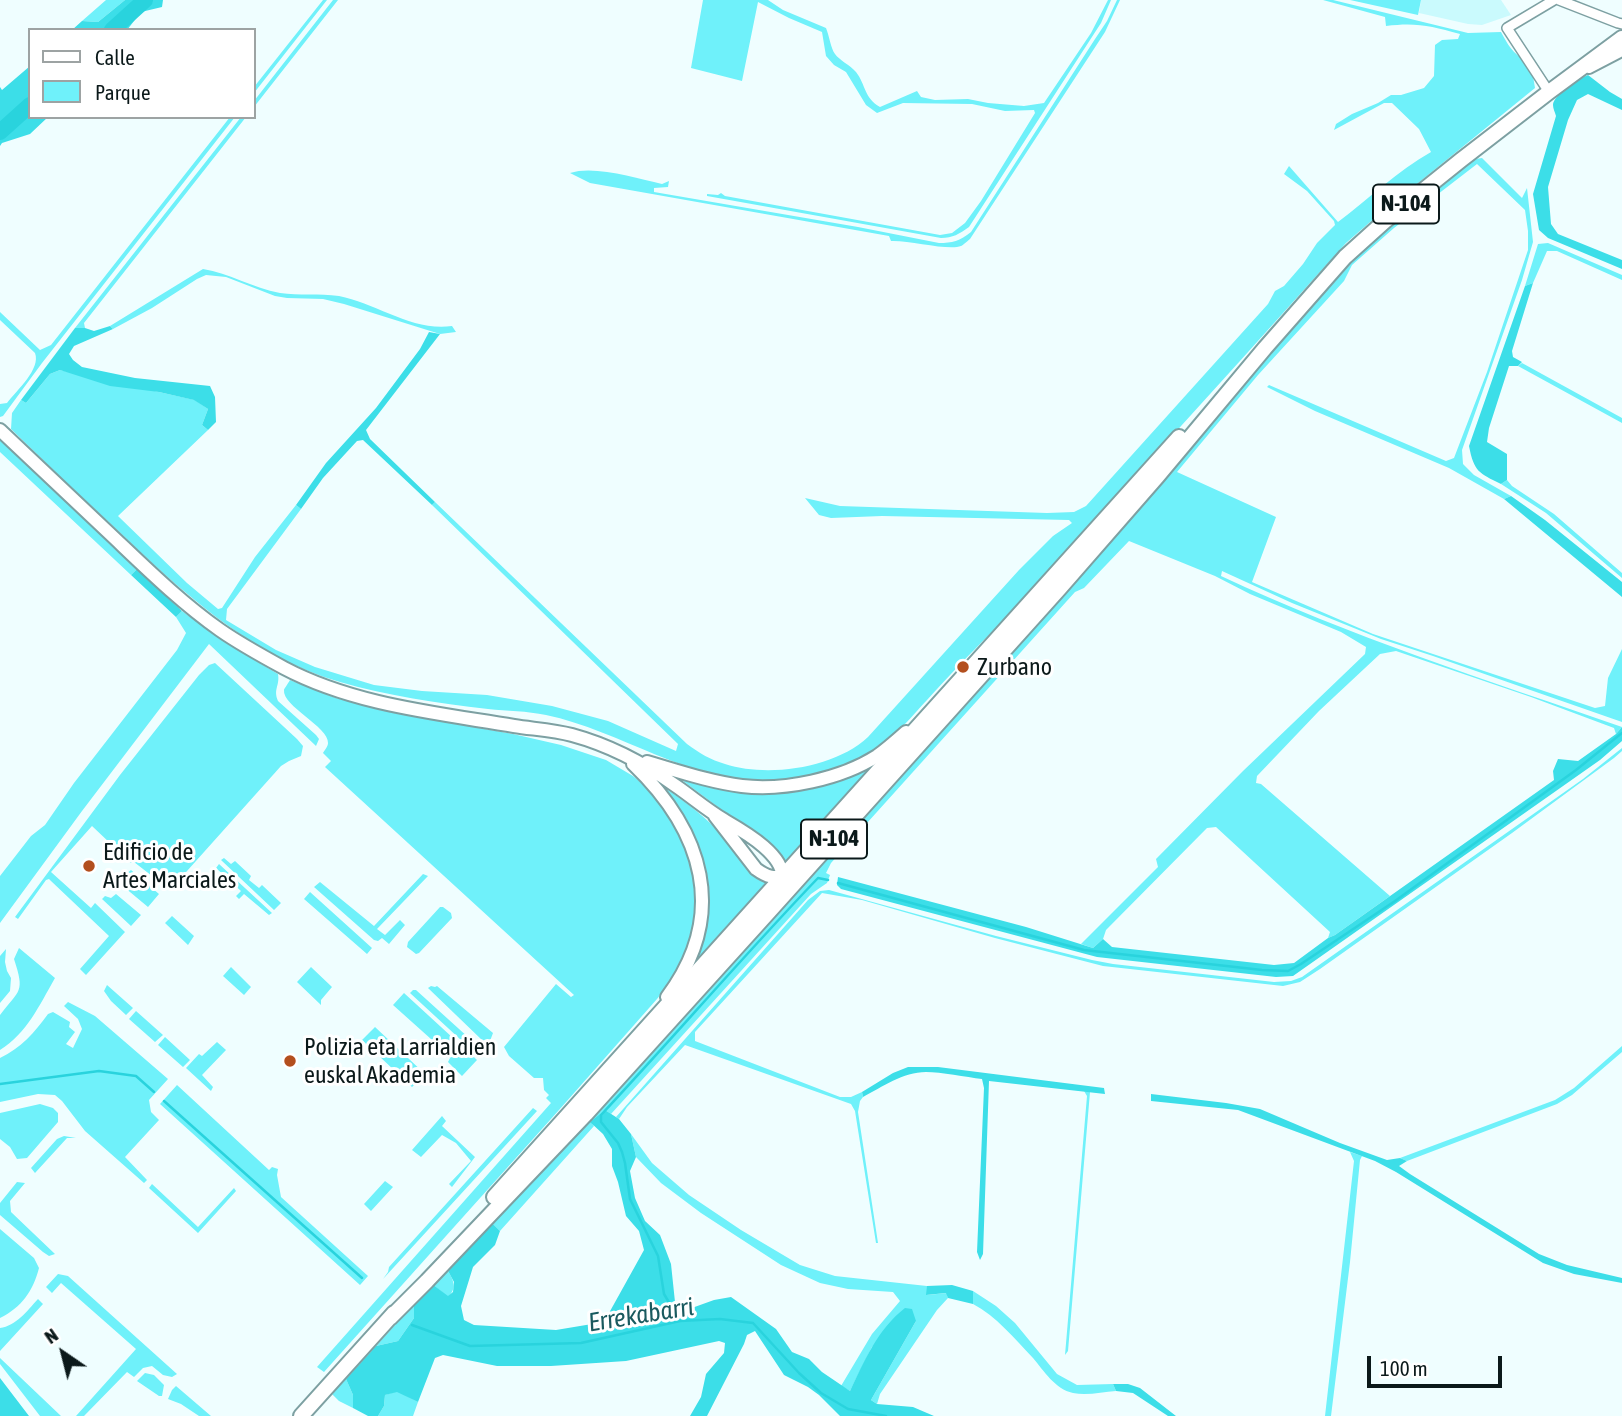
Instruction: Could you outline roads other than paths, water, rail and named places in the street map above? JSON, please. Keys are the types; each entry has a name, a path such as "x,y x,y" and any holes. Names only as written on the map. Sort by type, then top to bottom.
{"main road":[{"name":"N-104","path":"301,1416 390,1318 586,1114 767,914 1095,548 1345,257 1431,184 1622,38"},
{"name":"N-104","path":"390,1318 429,1269 1139,480 1265,348"},
{"path":"0,430 187,605 222,631 287,670 359,698 571,735 622,754 696,775 742,786 767,787 819,779 850,769 876,756 899,739 948,694"},
{"path":"622,754 652,769 774,856 781,866 783,876 781,889 767,914"},
{"path":"622,754 662,795 686,831 699,872 701,895 700,920 686,966 638,1038"},
{"path":"712,813 756,869 774,878 794,872 807,863 846,825"}],"street":[{"path":"1549,92 1507,28 1556,0 1622,24"},
{"path":"1570,76 1622,51"}],"waterway":[{"path":"114,28 145,0"},
{"path":"0,132 28,107"},
{"path":"838,883 1084,950 1288,971 1395,901 1576,770 1622,733"},
{"path":"680,1321 664,1294 658,1256 630,1199 622,1152 601,1122 601,1115 818,878 828,880"},
{"name":"Errekabarri","path":"0,1084 99,1071 136,1076 154,1092"},
{"name":"Errekabarri","path":"164,1101 362,1278"},
{"name":"Errekabarri","path":"412,1325 470,1346 581,1343 680,1321 720,1319 753,1323 821,1393 848,1409 886,1416"}],"place":[{"name":"Zurbano","path":"963,667"},
{"name":"Edificio de Artes Marciales","path":"89,866"},
{"name":"Polizia eta Larrialdien euskal Akademia","path":"290,1061"}]}
